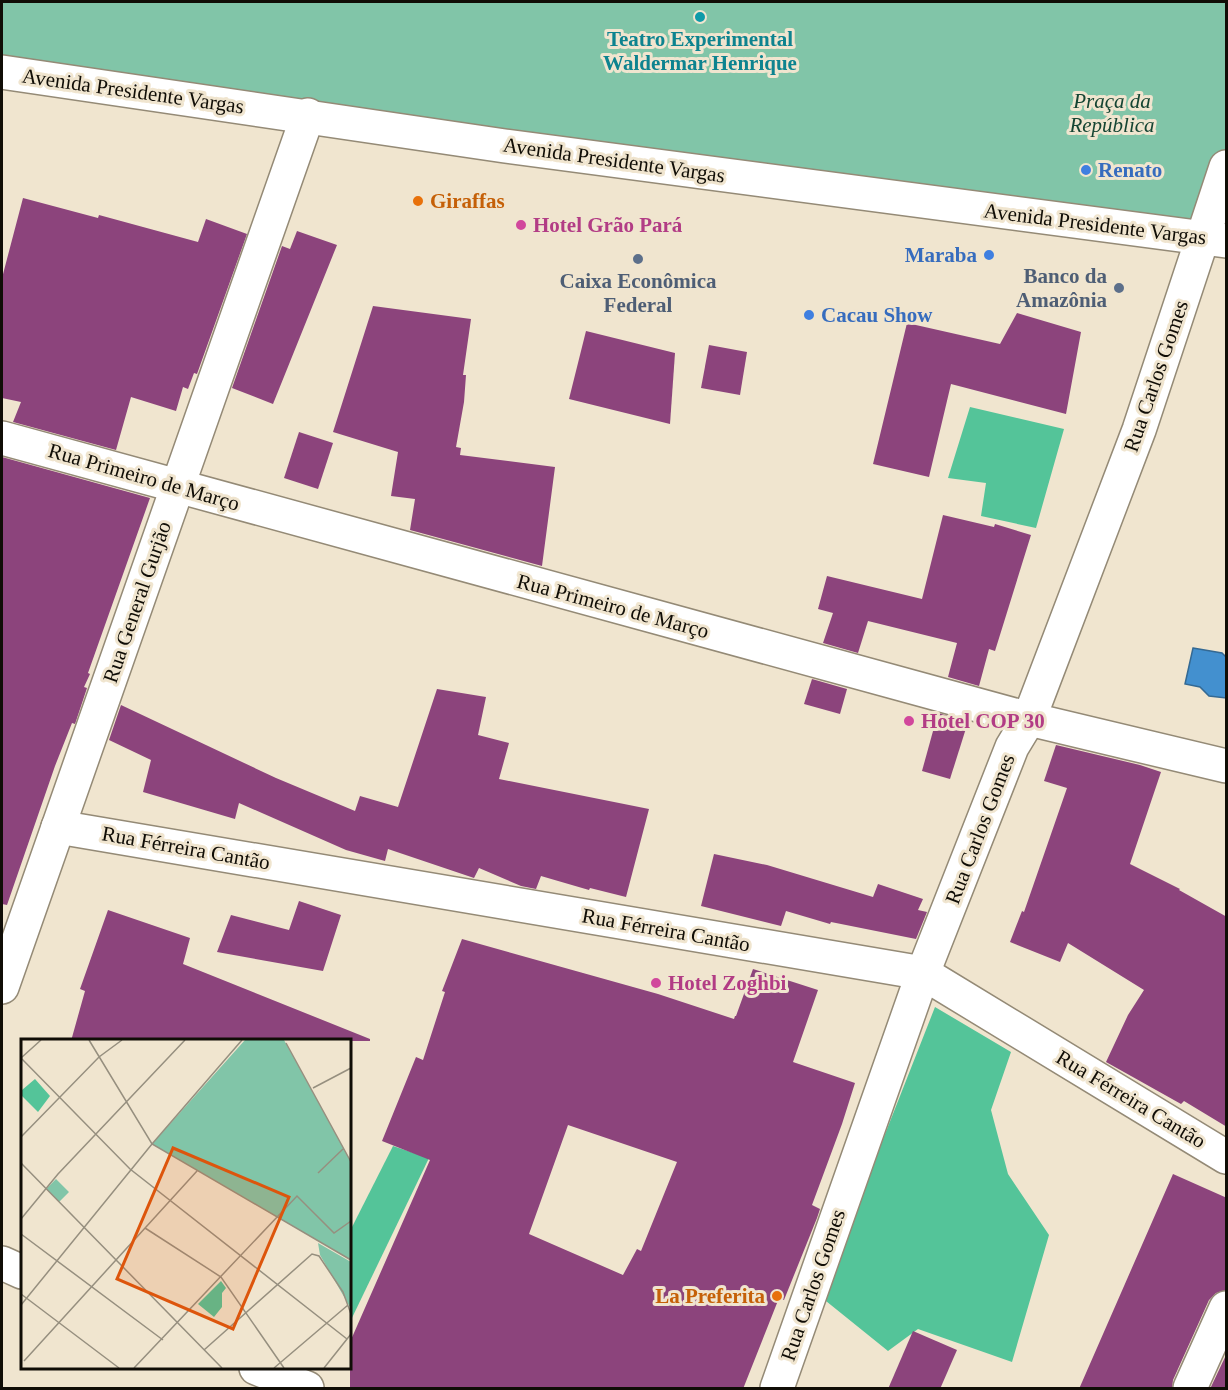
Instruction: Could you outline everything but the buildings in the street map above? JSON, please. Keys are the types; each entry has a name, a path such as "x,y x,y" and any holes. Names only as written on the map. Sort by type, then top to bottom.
{"street":[{"name":"Avenida Presidente Vargas","path":"2,72 308,115 505,146 1215,240"},
{"name":"Rua General Gurjão","path":"2,987 308,115"},
{"name":"Rua Carlos Gomes","path":"777,1389 923,973 1012,747 1029,719 1139,430 1215,240 1227,167"},
{"name":"Rua Primeiro de Março","path":"2,438 1029,719 1227,766"},
{"name":"Rua Férreira Cantão","path":"58,827 923,973 1227,1157"},
{"path":"2,1263 21,1272"},
{"path":"1190,1389 1227,1308"},
{"path":"258,1369 308,1389"}],"green space":[{"name":"Praça da República","path":"2,2 1226,2 1226,241 2,72"},
{"path":"970,407 1064,429 1036,528 981,516 986,483 948,478"},
{"path":"935,1007 1011,1052 991,1110 1008,1174 1049,1235 1012,1362 918,1329 888,1351 821,1297"},
{"path":"393,1146 429,1158 351,1320 351,1229"}],"water":[{"path":"1193,648 1222,653 1226,657 1226,698 1209,696 1200,687 1185,684"}],"place":[{"name":"Teatro Experimental Waldermar Henrique","path":"700,17"},
{"name":"Renato","path":"1086,170"},
{"name":"Giraffas","path":"418,201"},
{"name":"Hotel Grão Pará","path":"521,225"},
{"name":"Maraba","path":"989,255"},
{"name":"Caixa Econômica Federal","path":"638,259"},
{"name":"Banco da Amazônia","path":"1119,288"},
{"name":"Cacau Show","path":"809,315"},
{"name":"Hotel COP 30","path":"909,721"},
{"name":"Hotel Zoghbi","path":"656,983"},
{"name":"La Preferita","path":"777,1296"}]}
